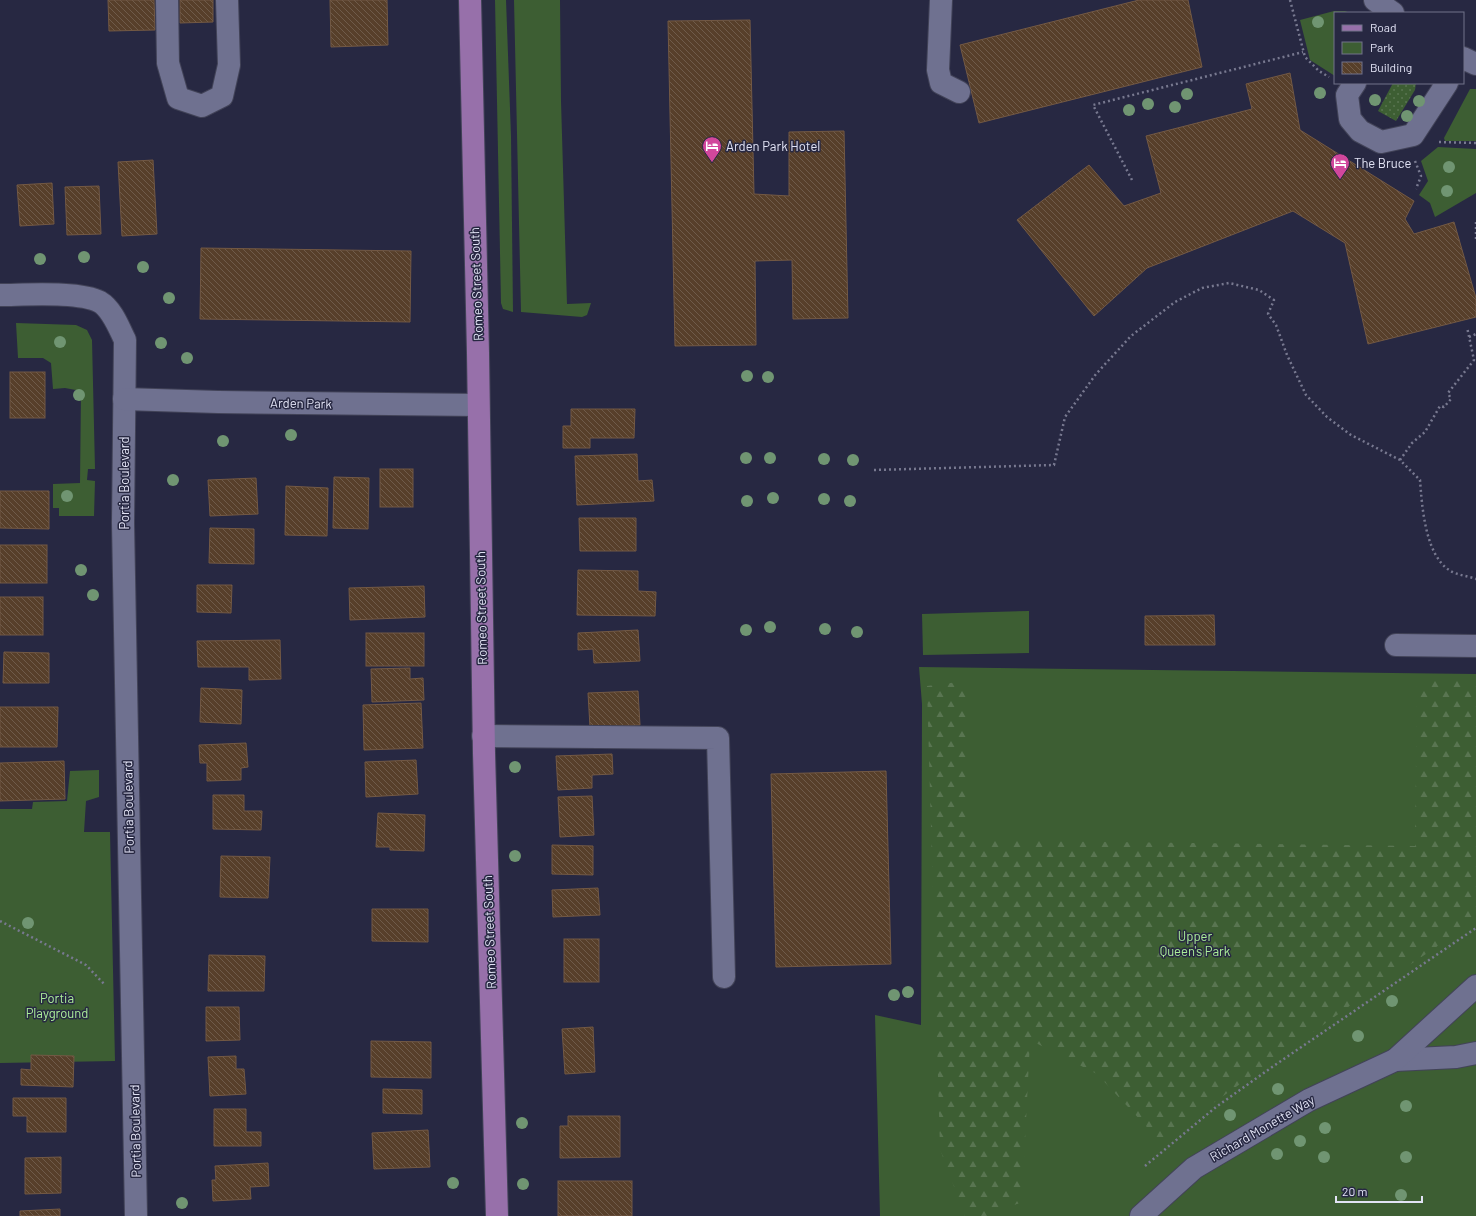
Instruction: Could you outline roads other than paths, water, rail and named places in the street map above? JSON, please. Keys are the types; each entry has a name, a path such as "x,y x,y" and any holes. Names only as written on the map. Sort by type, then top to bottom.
{"main road":[{"name":"Romeo Street South","path":"470,0 483,736 498,1216"}],"street":[{"path":"167,0 168,63 178,98 202,106 222,96 229,65 227,0"},
{"path":"1375,0 1392,12"},
{"path":"946,1 938,70 941,83 959,92"},
{"path":"1464,58 1476,64"},
{"path":"1354,84 1348,95 1350,119 1360,131 1380,142 1413,135 1446,84"},
{"name":"Portia Boulevard","path":"0,295 84,296 101,302 113,317 125,340 123,523 136,1216"},
{"name":"Arden Park","path":"124,399 218,402 478,405"},
{"path":"1396,645 1476,646"},
{"path":"483,736 718,738 724,977"},
{"name":"Richard Monette Way","path":"1141,1216 1194,1168 1308,1100 1395,1060 1476,986"},
{"name":"Richard Monette Way","path":"1395,1060 1456,1056 1476,1053"}],"place":[{"name":"Arden Park Hotel","path":"712,163"},
{"name":"The Bruce","path":"1340,180"}],"park label":[{"name":"Upper Queen's Park","path":"1195,944"},
{"name":"Portia Playground","path":"57,1006"}]}
